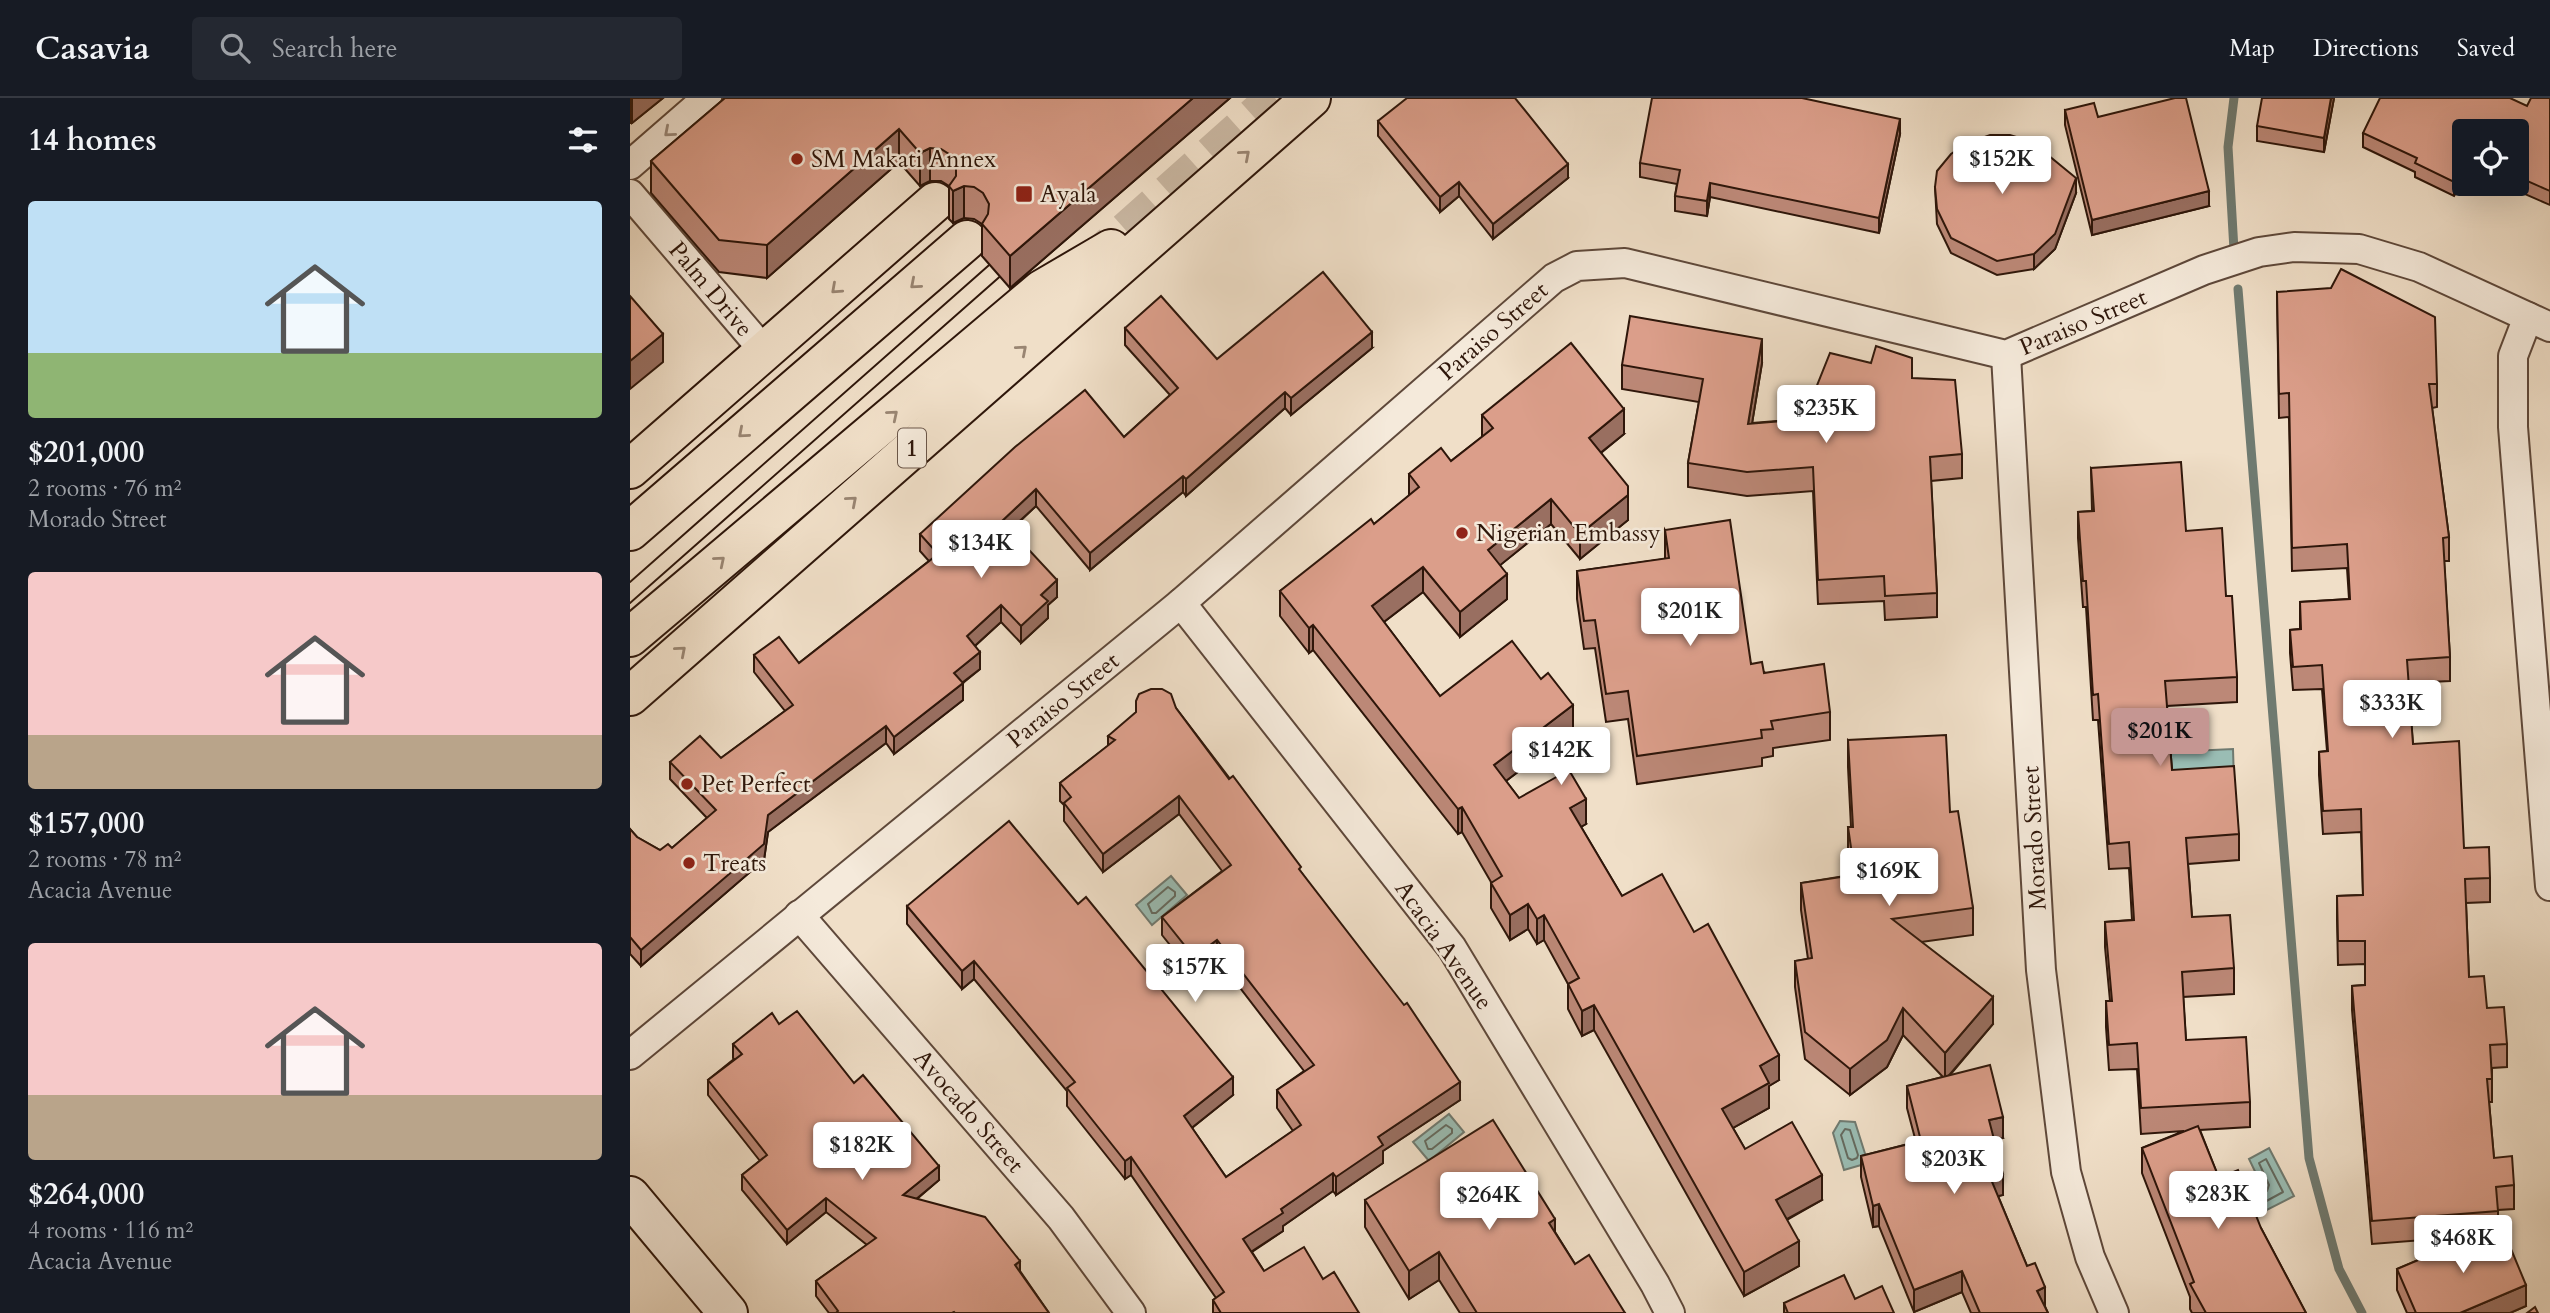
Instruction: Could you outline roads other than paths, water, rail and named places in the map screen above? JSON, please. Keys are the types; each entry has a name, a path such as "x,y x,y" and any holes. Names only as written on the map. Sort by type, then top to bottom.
{"highway":[{"name":"1","path":"630,696 1311,98"},
{"path":"630,637 1041,290 1194,200"},
{"path":"630,469 935,202"},
{"path":"630,531 967,240"}],"street":[{"path":"630,166 707,98"},
{"name":"Palm Drive","path":"630,194 765,352"},
{"name":"Paraiso Street","path":"630,1055 1181,603 1554,278 1577,266 1625,263 2006,355 2204,270 2259,252 2294,247 2359,249 2419,267 2539,322"},
{"path":"2539,322 2514,356 2512,427 2550,886"},
{"name":"Morado Street","path":"2006,355 2042,970 2066,1172 2090,1257 2114,1313"},
{"name":"Acacia Avenue","path":"1181,603 1452,948 1670,1313"},
{"name":"Avocado Street","path":"799,915 1061,1218 1131,1313"},
{"path":"630,1196 728,1313"}],"water":[{"path":"2233,749 2234,781 2172,784 2170,752"},
{"path":"1171,876 1187,895 1152,925 1136,905"},
{"path":"1449,1114 1464,1132 1429,1161 1413,1142"},
{"path":"1840,1121 1855,1122 1868,1163 1844,1170 1833,1133"},
{"path":"2269,1148 2294,1196 2257,1215 2246,1194 2262,1186 2249,1159"}],"waterway":[{"path":"2234,98 2228,147 2234,250"},
{"path":"2238,289 2309,1158 2339,1269 2362,1313"}],"tunnel":[{"path":"1084,269 1275,98"},
{"path":"814,509 905,428"}],"tram line":[{"path":"630,582 1005,251"},
{"path":"630,603 1013,265"}],"place":[{"name":"SM Makati Annex","path":"797,159"},
{"name":"Ayala","path":"1024,194"},
{"name":"Nigerian Embassy","path":"1462,533"},
{"name":"Pet Perfect","path":"687,784"},
{"name":"Treats","path":"689,863"}]}
